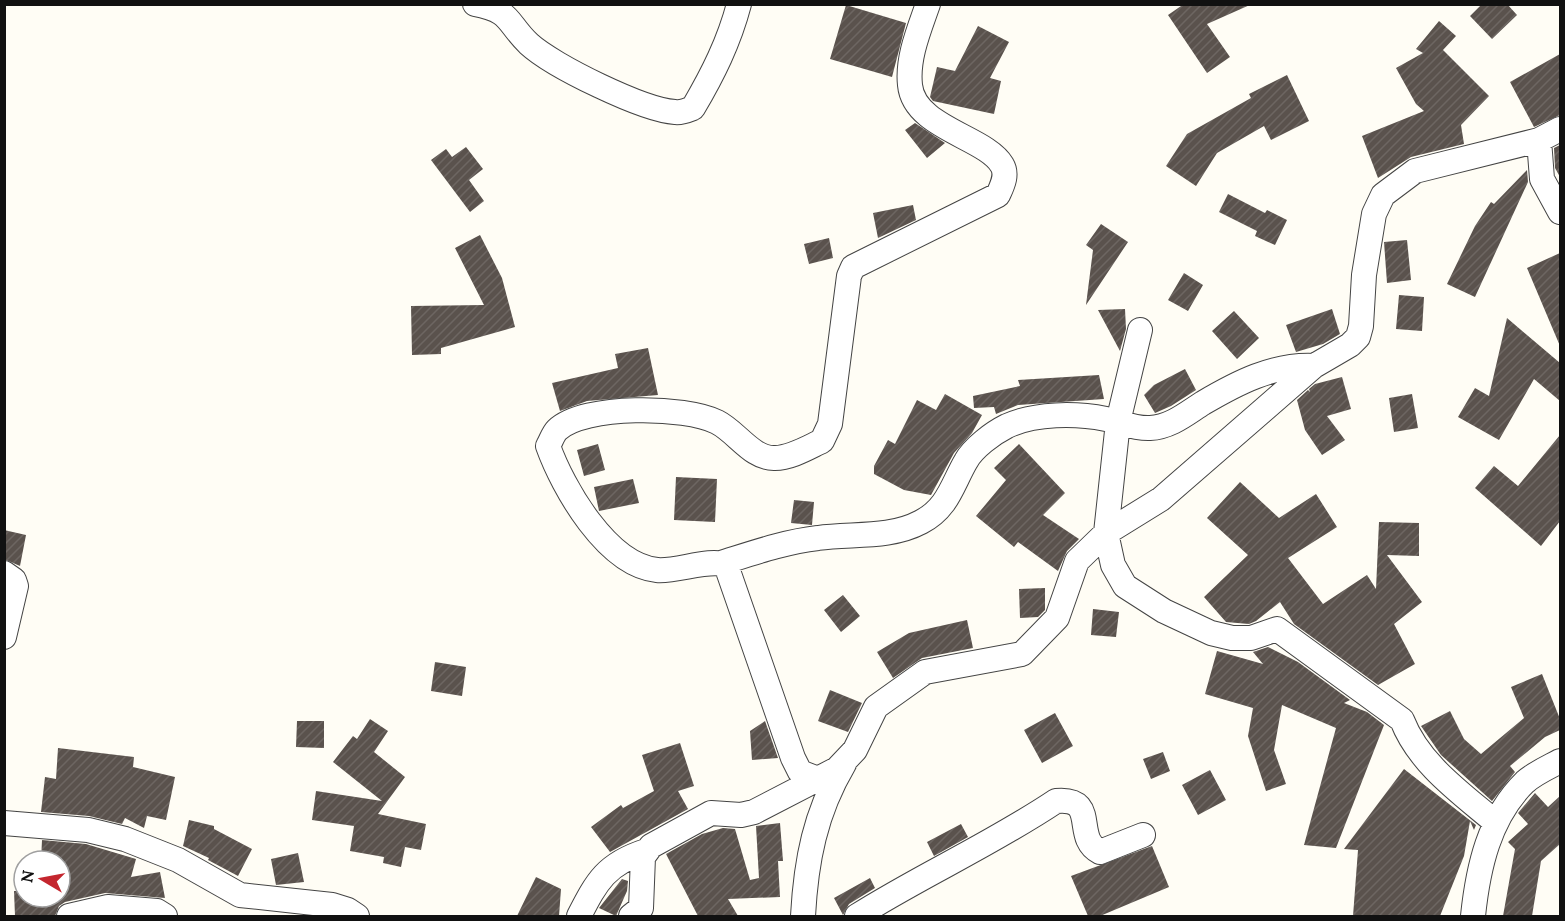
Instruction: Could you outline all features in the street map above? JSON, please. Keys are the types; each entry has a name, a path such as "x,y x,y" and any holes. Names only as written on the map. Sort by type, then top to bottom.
{"street":[{"path":"475,4 492,8 508,17 529,44 617,95 678,113 693,108 706,86 730,38 739,4"},
{"path":"928,4 915,42 910,87 918,104 931,118 991,154 1002,165 1005,181 998,195 854,267 849,276 830,424 822,441 776,458 760,455 717,422 688,414 628,410 602,411 580,417 556,430 548,446 567,492 585,517 618,551 639,566 657,570 721,563 784,543 898,531 921,522 946,499 958,482 966,460 981,445 1008,426 1054,415 1150,428 1164,425 1265,372 1293,365 1314,366"},
{"path":"579,916 595,886 611,866 623,858 646,851 667,836 711,813 741,815 754,812 837,769 855,750 876,706 925,672 1009,658 1022,654 1032,646 1057,618 1077,561 1106,532 1161,499 1314,366 1350,345 1358,337 1374,214 1383,195 1415,171 1539,140 1560,129"},
{"path":"1539,140 1542,178 1560,212"},
{"path":"1140,330 1118,423 1106,532 1113,565 1125,586 1164,611 1211,633 1232,638 1251,638 1277,629 1402,720 1410,741 1449,784 1496,822"},
{"path":"721,563 728,569 793,758 800,772 818,779"},
{"path":"4,573 14,580 16,586 4,637"},
{"path":"803,916 806,869 824,800 846,760"},
{"path":"1473,916 1483,855 1507,802 1527,780 1560,760"},
{"path":"857,916 915,882 963,858 1056,801 1069,800 1080,807 1090,847 1100,852 1143,835"},
{"path":"4,823 88,830 125,839 178,860 263,908 332,905 348,910 357,916"},
{"path":"631,916 641,908 643,857 646,851"},
{"path":"69,916 108,907 157,911 165,916"}],"building":[{"path":"1184,4 1252,4 1207,24 1230,57 1207,73 1168,15"},
{"path":"1482,4 1507,4 1517,15 1492,39 1470,16"},
{"path":"846,5 906,23 892,77 830,59"},
{"path":"1439,21 1456,36 1443,50 1489,96 1461,125 1464,144 1411,157 1378,178 1362,136 1424,111 1416,104 1396,68 1423,53 1416,49"},
{"path":"978,26 1009,42 990,78 1001,81 994,114 933,101 930,97 937,67 955,71"},
{"path":"1560,54 1560,115 1534,127 1510,82"},
{"path":"1287,75 1309,121 1271,140 1264,126 1217,153 1196,186 1166,166 1187,134 1251,98 1249,94"},
{"path":"915,123 945,143 927,158 905,130"},
{"path":"1560,145 1560,177 1555,168 1554,148"},
{"path":"466,147 483,169 469,180 484,201 470,212 431,160 446,149 452,157"},
{"path":"1527,170 1528,182 1475,297 1447,284 1475,226 1491,202 1494,204"},
{"path":"1228,194 1265,213 1267,210 1287,220 1275,245 1255,236 1257,231 1219,212"},
{"path":"913,205 916,220 878,238 873,213"},
{"path":"1101,224 1128,242 1086,305 1093,250 1086,245"},
{"path":"480,235 502,278 515,327 441,348 441,354 412,355 411,306 484,305 455,248"},
{"path":"829,238 833,258 809,264 804,244"},
{"path":"1407,240 1411,280 1387,283 1384,242"},
{"path":"1560,253 1560,346 1527,268"},
{"path":"1184,273 1203,285 1188,311 1168,300"},
{"path":"1399,295 1424,297 1422,331 1396,329"},
{"path":"1125,309 1126,329 1120,351 1098,310"},
{"path":"1332,309 1340,334 1323,344 1296,352 1286,325"},
{"path":"1234,311 1259,338 1237,359 1212,331"},
{"path":"1507,318 1560,363 1560,401 1534,379 1499,440 1458,417 1475,388 1489,396"},
{"path":"648,348 658,395 587,401 560,411 552,383 618,368 615,354"},
{"path":"1185,369 1196,390 1155,413 1144,395 1154,385"},
{"path":"1099,375 1104,399 1018,405 996,414 994,407 974,408 973,396 1020,386 1018,380"},
{"path":"1342,377 1351,409 1327,416 1345,440 1322,455 1305,430 1297,400 1308,390 1310,392 1309,389 1315,384"},
{"path":"945,394 982,415 972,433 954,453 931,495 904,490 874,474 874,466 888,440 895,444 917,400 936,410"},
{"path":"1412,394 1418,428 1394,432 1389,398"},
{"path":"1560,435 1560,521 1541,546 1475,488 1494,466 1518,486"},
{"path":"598,444 605,470 584,476 577,450"},
{"path":"1019,444 1065,493 1043,515 1079,539 1067,551 1058,571 1018,542 1014,547 976,516 1006,480 994,468"},
{"path":"676,477 717,479 715,522 674,520"},
{"path":"633,479 639,503 599,511 594,487"},
{"path":"1240,482 1279,518 1316,494 1337,527 1288,558 1323,604 1367,575 1376,589 1379,522 1419,523 1419,556 1387,555 1422,602 1394,624 1415,664 1378,685 1294,624 1280,602 1249,624 1226,622 1204,597 1248,555 1207,518"},
{"path":"794,500 814,502 812,525 791,523"},
{"path":"4,530 26,535 20,566 4,559"},
{"path":"1045,588 1045,610 1038,617 1020,618 1019,589"},
{"path":"843,595 860,616 841,632 824,610"},
{"path":"1093,609 1119,612 1116,637 1091,635"},
{"path":"967,620 973,648 922,658 893,678 877,652 909,633"},
{"path":"1268,647 1298,662 1350,700 1344,703 1367,712 1384,725 1336,848 1304,845 1336,728 1282,705 1274,750 1286,784 1266,791 1248,736 1253,708 1205,694 1217,651 1263,664 1253,652"},
{"path":"435,662 466,667 462,696 431,691"},
{"path":"1542,674 1560,719 1560,730 1545,737 1510,766 1515,772 1492,801 1441,755 1421,726 1450,711 1464,739 1481,754 1524,718 1511,687"},
{"path":"830,690 862,703 848,732 818,721"},
{"path":"1055,713 1073,746 1042,763 1024,730"},
{"path":"370,719 388,731 374,752 405,777 378,814 426,824 421,850 405,847 401,867 383,863 384,857 350,851 354,826 312,820 316,791 382,801 333,762 353,736 357,739"},
{"path":"297,721 324,721 324,748 296,747"},
{"path":"765,721 778,758 752,760 750,731"},
{"path":"680,743 694,786 678,791 688,809 610,852 591,827 621,805 623,808 654,791 642,755"},
{"path":"58,748 134,757 133,767 175,777 166,820 147,816 144,828 125,818 122,824 89,816 41,812 45,777 56,779"},
{"path":"1163,752 1170,771 1151,779 1143,759"},
{"path":"1404,769 1476,825 1474,830 1470,821 1464,856 1440,916 1353,916 1358,850 1344,849"},
{"path":"1210,770 1226,800 1198,815 1182,785"},
{"path":"1535,793 1548,807 1560,796 1560,844 1541,861 1532,916 1503,916 1515,849 1508,842 1528,824 1518,813"},
{"path":"189,820 214,826 214,829 252,849 238,876 208,860 209,858 183,846"},
{"path":"780,823 783,861 778,861 780,897 728,899 738,916 698,916 666,854 702,834 723,828 735,829 750,880 759,878 756,826"},
{"path":"961,824 968,837 934,856 927,842"},
{"path":"42,840 86,844 136,859 131,877 160,872 165,898 105,893 72,900 72,849 42,849"},
{"path":"1152,846 1169,887 1100,916 1088,916 1071,876"},
{"path":"298,853 304,882 276,885 271,859"},
{"path":"536,877 561,889 559,916 517,916"},
{"path":"870,878 875,888 849,904 843,915 834,898"},
{"path":"622,879 628,881 627,891 616,916 599,908"},
{"path":"15,909 58,909 55,916 15,916"}]}
